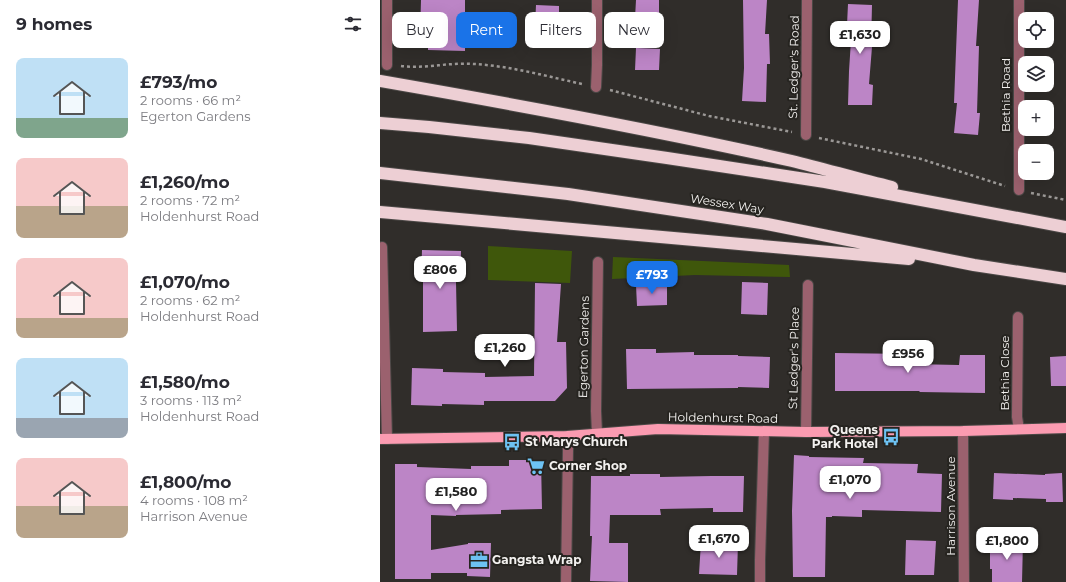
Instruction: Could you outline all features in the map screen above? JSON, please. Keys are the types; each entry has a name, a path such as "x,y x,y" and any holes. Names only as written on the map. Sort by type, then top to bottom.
{"highway":[{"path":"380,81 639,129 793,162 990,213"},
{"path":"380,123 529,138 826,182 1066,227"},
{"name":"Wessex Way","path":"380,173 568,194 681,210 768,224 974,265 1066,279"},
{"path":"380,212 974,265"}],"main road":[{"name":"Holdenhurst Road","path":"383,439 567,436 658,430 806,432 963,431 1066,428"}],"street":[{"path":"387,0 387,65"},
{"path":"596,87 597,0"},
{"name":"St. Ledger's Road","path":"806,135 807,0"},
{"name":"Bethia Road","path":"1019,0 1019,190"},
{"path":"382,247 383,439"},
{"name":"Egerton Gardens","path":"597,433 598,262"},
{"name":"St Ledger's Place","path":"806,432 808,285"},
{"name":"Bethia Close","path":"1018,317 1018,429"},
{"name":"Harrison Avenue","path":"963,431 964,582"},
{"path":"760,582 764,432"},
{"path":"566,582 567,436"}],"path":[{"path":"387,65 411,67 472,64 501,66 596,87 710,116 921,159 1019,190 1066,200"}],"green space":[{"path":"488,246 572,251 570,283 488,280"},
{"path":"613,257 789,265 790,277 695,275 612,279"}],"building":[{"path":"421,0 465,0 465,12 456,12 456,48 465,48 465,51 428,50 428,48 448,48 448,12 421,12"},
{"path":"636,0 659,0 659,12 635,12"},
{"path":"743,0 767,0 765,34 769,34 770,64 767,64 766,102 742,101 744,68"},
{"path":"958,0 979,0 976,46 979,46 977,113 980,113 978,135 954,133 957,103 954,103"},
{"path":"848,4 872,5 872,47 869,84 873,85 872,105 848,105 852,25 847,25"},
{"path":"536,5 559,6 559,12 536,12"},
{"path":"636,48 660,49 659,70 635,70"},
{"path":"422,250 461,251 460,282 456,282 457,331 423,332 423,280 421,280"},
{"path":"742,282 768,283 767,315 741,314"},
{"path":"535,283 561,284 557,342 566,342 567,388 555,401 484,401 484,405 411,405 412,368 443,369 443,372 485,373 485,377 534,376"},
{"path":"667,284 667,305 637,306 636,285"},
{"path":"626,349 656,349 656,353 694,352 694,355 770,357 769,388 738,387 627,389"},
{"path":"835,353 910,354 910,364 959,365 960,355 985,355 985,393 835,391"},
{"path":"1066,356 1066,386 1051,386 1050,357"},
{"path":"794,455 809,457 864,458 863,463 918,464 917,473 942,474 941,512 862,510 862,517 826,517 825,577 793,577 792,511"},
{"path":"509,460 541,460 542,509 501,510 501,514 456,516 431,515 431,550 468,543 491,543 490,577 467,576 467,573 431,573 431,579 395,579 395,464 417,464 417,467 471,469 471,466 509,466"},
{"path":"994,473 1045,475 1062,473 1063,502 1046,502 1046,499 993,499"},
{"path":"630,474 660,474 660,477 744,476 743,512 713,512 713,508 660,509 661,515 610,515 609,543 628,543 628,582 590,581 592,536 590,536 591,476 630,476"},
{"path":"906,540 936,541 934,575 905,575"},
{"path":"990,541 1023,541 1022,582 992,582 992,569 990,569"},
{"path":"701,542 738,543 737,575 699,574"}],"place":[{"name":"Queens Park Hotel","path":"891,437"},
{"name":"St Marys Church","path":"512,442"},
{"name":"Corner Shop","path":"536,466"},
{"name":"Gangsta Wrap","path":"479,560"}]}
